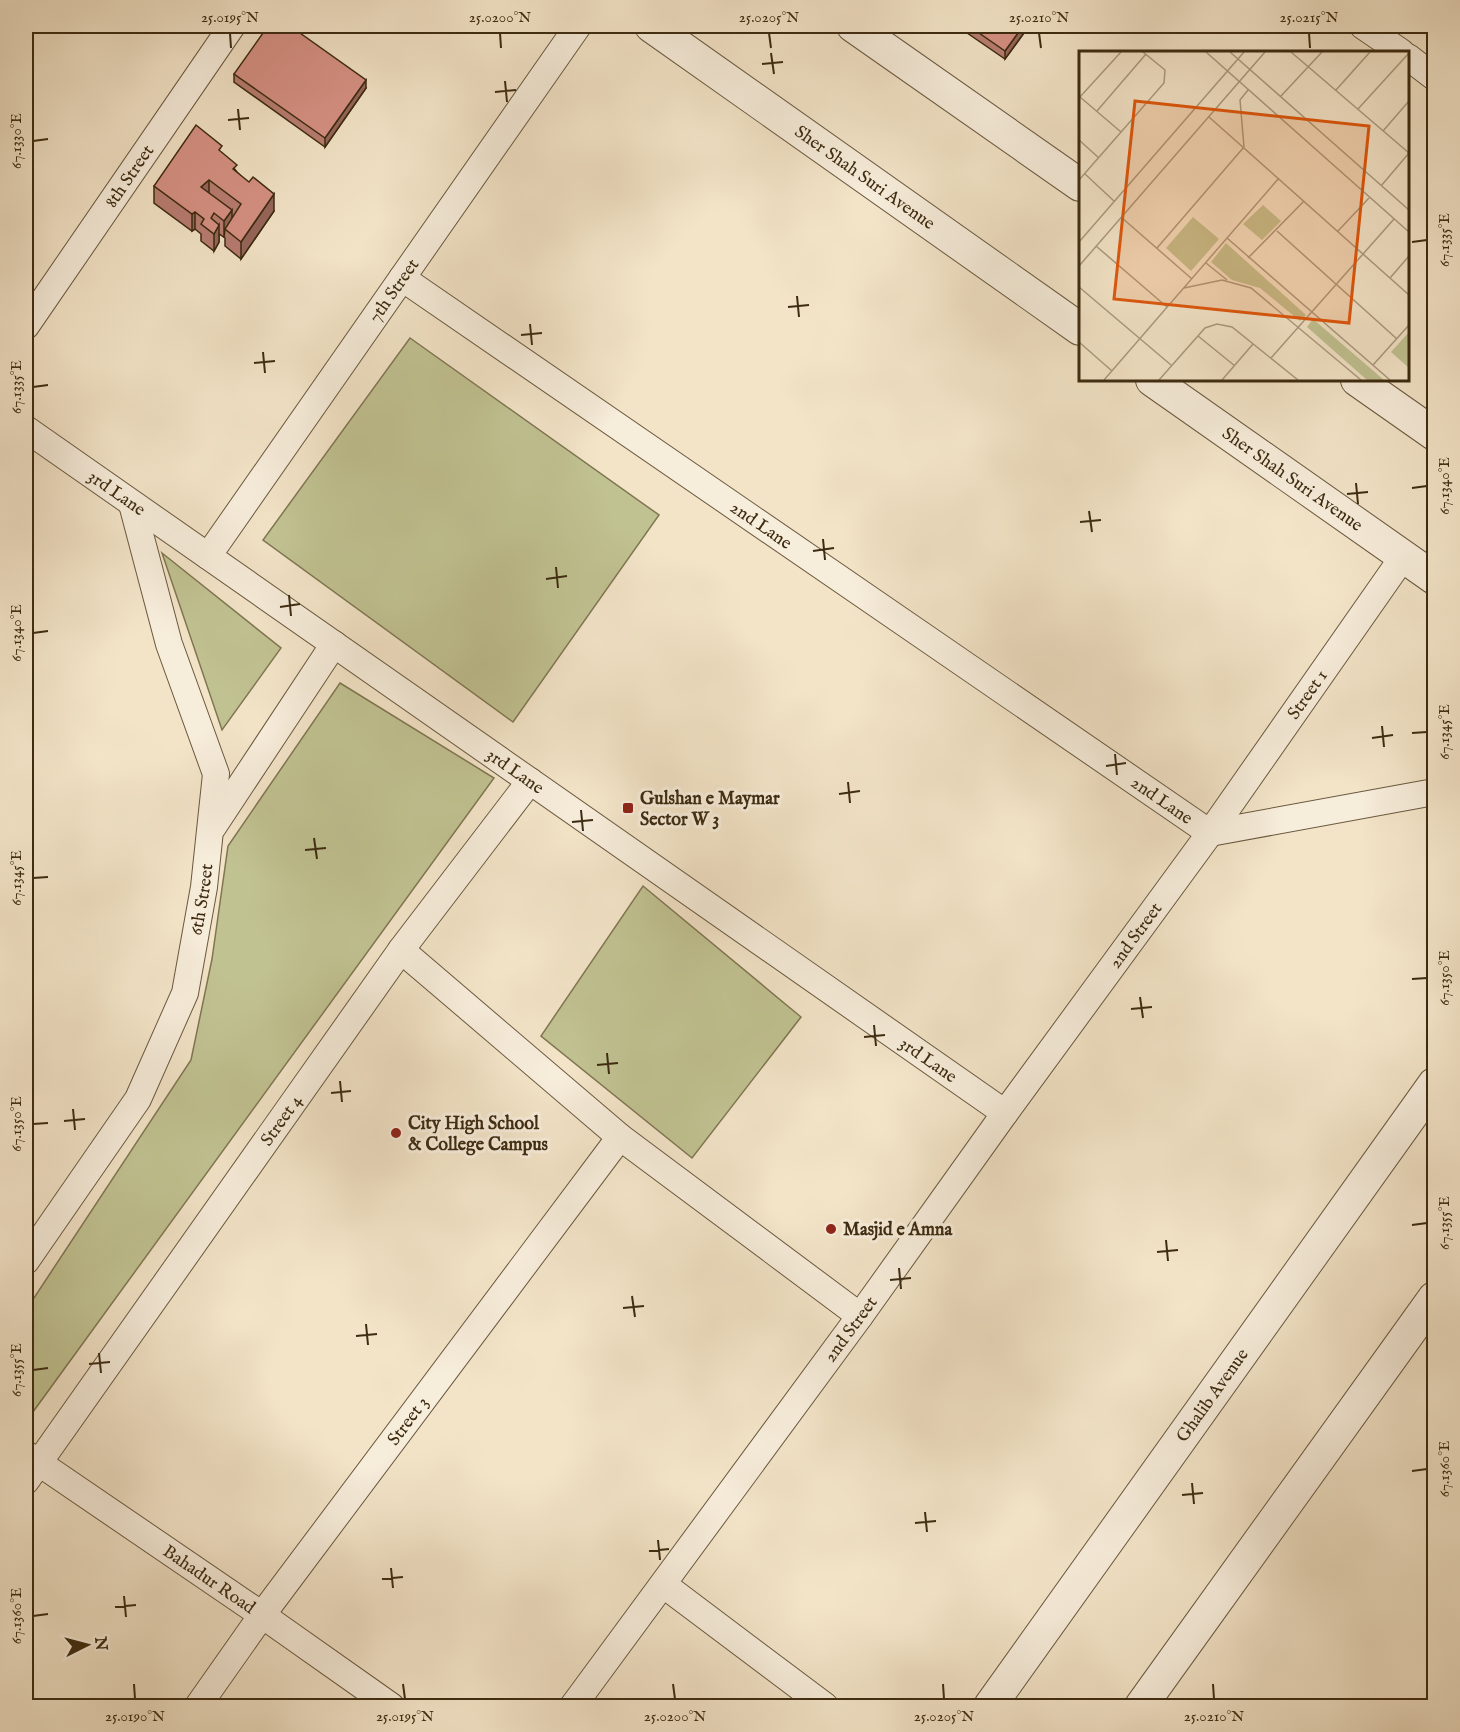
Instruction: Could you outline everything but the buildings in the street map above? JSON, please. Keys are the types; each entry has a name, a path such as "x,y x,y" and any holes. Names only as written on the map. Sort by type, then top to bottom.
{"street":[{"name":"8th Street","path":"26,326 232,26"},
{"name":"7th Street","path":"208,556 578,26"},
{"name":"Sher Shah Suri Avenue","path":"651,26 1079,328"},
{"path":"853,26 1079,184"},
{"path":"1363,26 1400,51"},
{"path":"1409,58 1434,76"},
{"name":"2nd Lane","path":"402,278 1210,833"},
{"name":"Sher Shah Suri Avenue","path":"1153,381 1434,578"},
{"path":"1358,381 1434,434"},
{"name":"3rd Lane","path":"26,429 1005,1113"},
{"name":"6th Street","path":"26,1262 138,1099 185,993 204,887 216,774 169,644 132,504"},
{"name":"Street 1","path":"1210,833 1403,557"},
{"path":"211,831 334,644"},
{"name":"Street 4","path":"30,1466 401,950 530,781"},
{"path":"1210,833 1434,792"},
{"name":"2nd Street","path":"573,1707 1210,833"},
{"path":"401,950 620,1137 860,1316"},
{"name":"Ghalib Avenue","path":"990,1707 1434,1084"},
{"name":"Street 3","path":"198,1707 262,1615 620,1137"},
{"path":"1142,1707 1434,1298"},
{"name":"Bahadur Road","path":"30,1466 262,1615 391,1707"},
{"path":"664,1585 825,1707"}],"green space":[{"path":"410,338 659,515 513,722 263,540"},
{"path":"162,553 281,648 222,730"},
{"path":"340,683 494,778 30,1416 26,1412 26,1310 191,1060 212,959 228,846"},
{"path":"643,886 801,1017 692,1158 541,1036"}],"place":[{"name":"Gulshan e Maymar Sector W 3","path":"628,808"},
{"name":"City High School & College Campus","path":"396,1133"},
{"name":"Masjid e Amna","path":"831,1229"}]}
